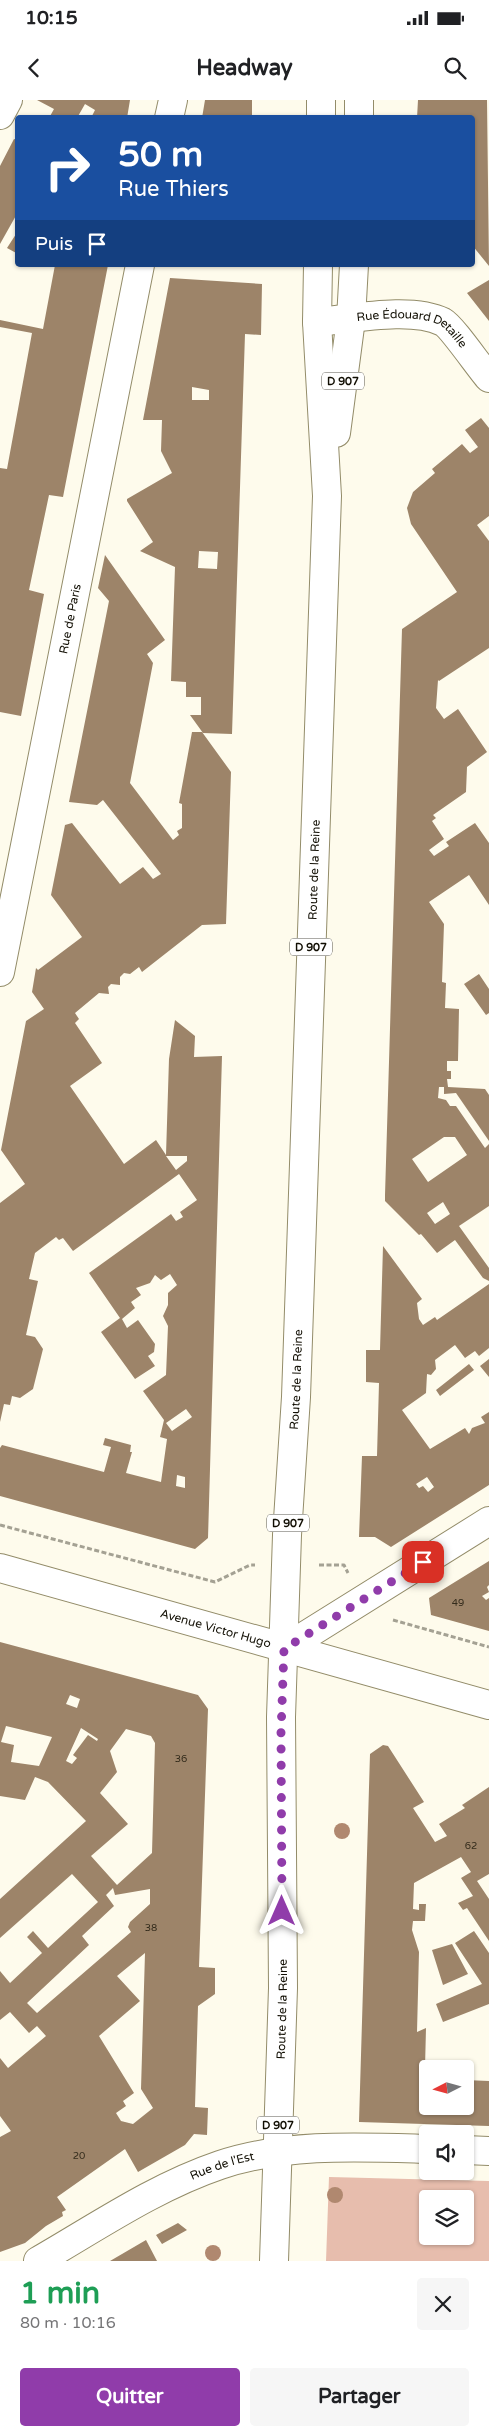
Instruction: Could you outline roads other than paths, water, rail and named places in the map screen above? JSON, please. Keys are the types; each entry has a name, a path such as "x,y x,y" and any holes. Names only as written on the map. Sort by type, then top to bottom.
{"main road":[{"path":"0,115 8,100"},
{"path":"170,115 172,100"},
{"path":"321,100 321,115"},
{"path":"359,100 359,115"},
{"name":"Rue de Paris","path":"0,972 140,267"},
{"name":"Route de la Reine","path":"274,2261 282,1988 281,1733 287,1535 296,1397 327,496 317,322 318,267"},
{"name":"Route de la Reine","path":"327,496 351,319 354,267"},
{"name":"Rue Édouard Detaille","path":"317,322 416,315 444,322 489,378"},
{"path":"284,1649 489,1521"},
{"name":"Avenue Victor Hugo","path":"0,1568 489,1705"},
{"name":"Rue de l'Est","path":"38,2261 171,2185 221,2164 277,2153 344,2147 419,2149"},
{"path":"474,2150 489,2151"}]}
